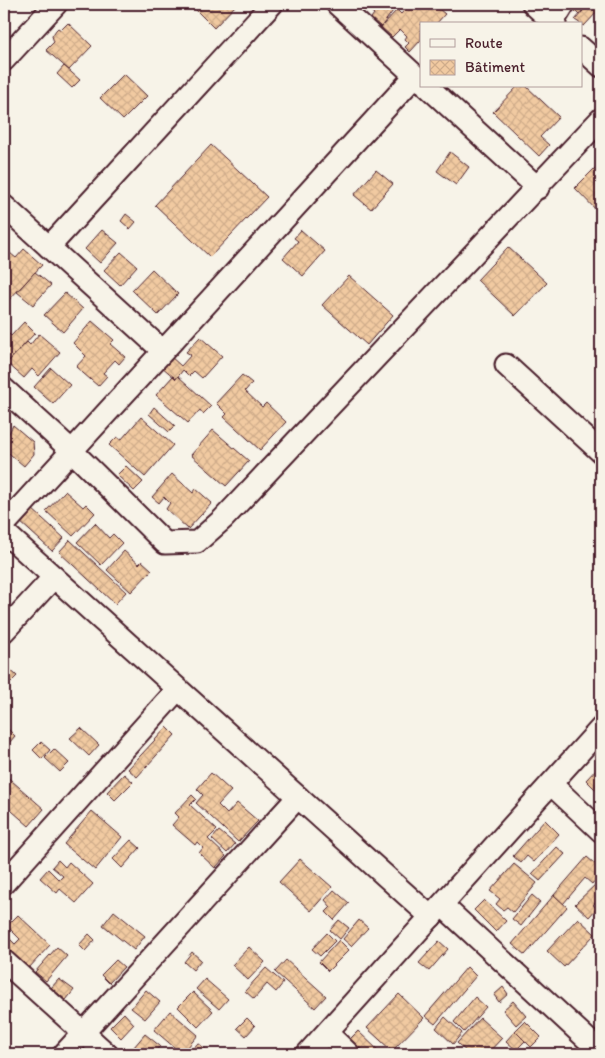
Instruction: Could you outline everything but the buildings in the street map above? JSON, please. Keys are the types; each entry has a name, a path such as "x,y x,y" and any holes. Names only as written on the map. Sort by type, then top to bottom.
{"street":[{"path":"4,60 56,4"},
{"path":"49,247 272,4"},
{"path":"337,4 420,80"},
{"path":"533,4 553,22"},
{"path":"555,22 564,4"},
{"path":"582,49 601,66"},
{"path":"4,525 163,351 420,82"},
{"path":"429,88 538,188"},
{"path":"4,389 72,451 165,543 197,542 223,519 538,188 601,119"},
{"path":"4,206 163,351"},
{"path":"506,365 601,452"},
{"path":"4,532 298,797 436,911 601,1052"},
{"path":"4,632 54,577"},
{"path":"4,883 178,689"},
{"path":"307,1054 601,728"},
{"path":"551,784 601,831"},
{"path":"64,1054 298,797"},
{"path":"4,961 107,1054"},
{"path":"327,1033 349,1054"}]}
